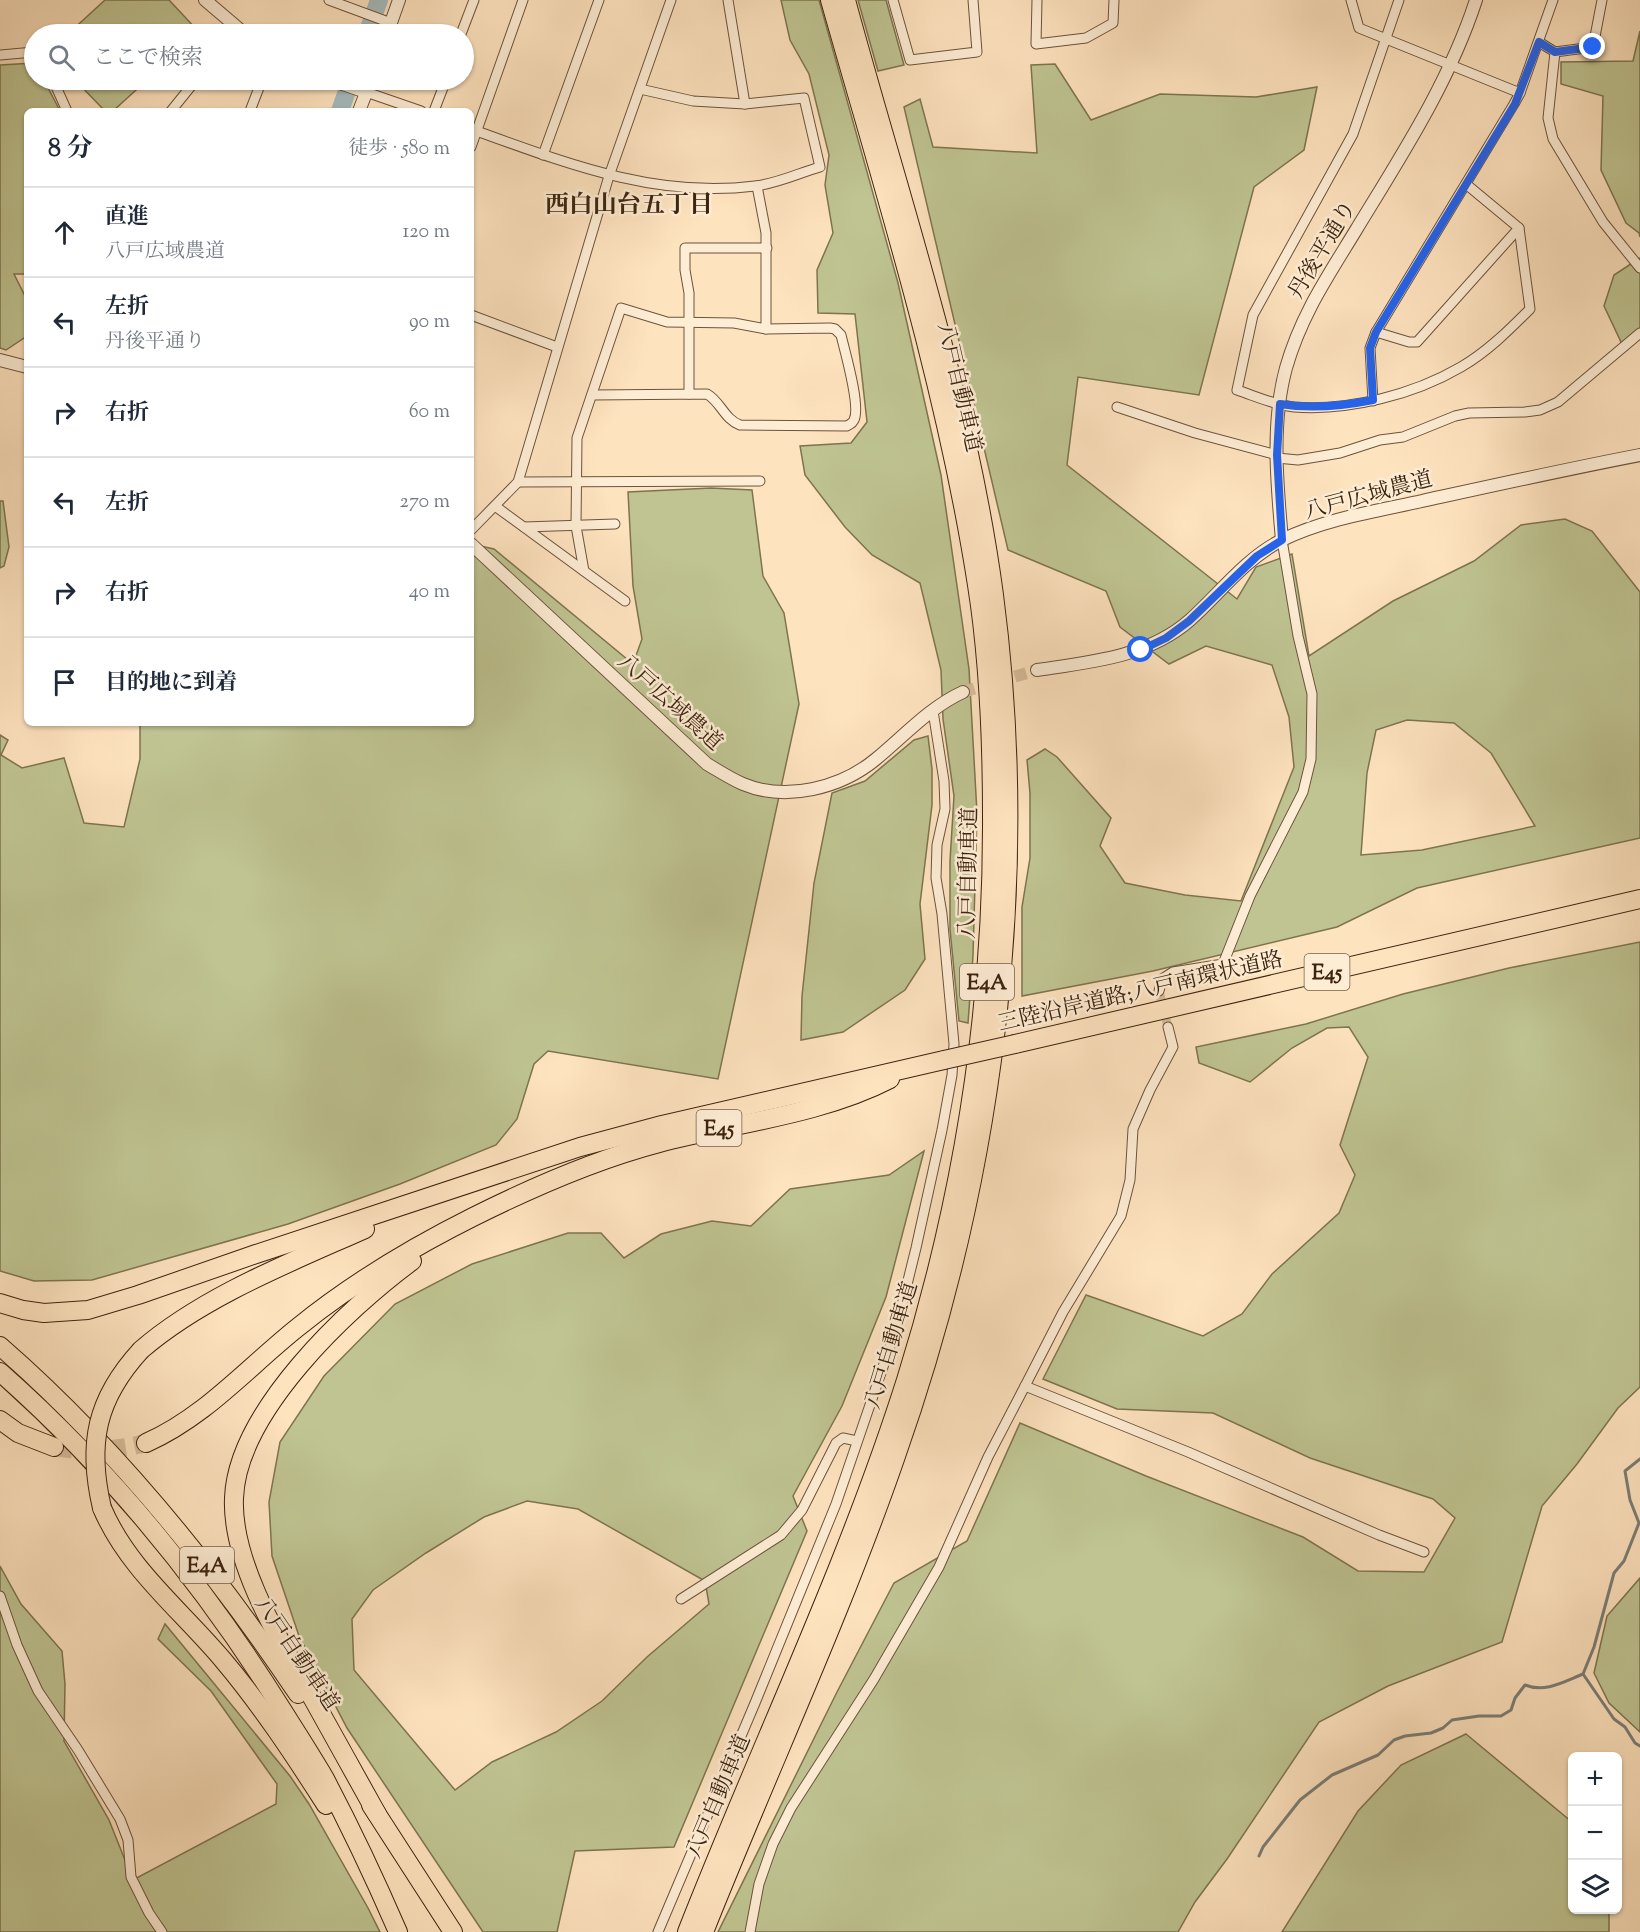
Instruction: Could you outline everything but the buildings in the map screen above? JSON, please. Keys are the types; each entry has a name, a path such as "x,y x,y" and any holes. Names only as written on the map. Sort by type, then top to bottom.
{"highway":[{"name":"八戸自動車道","path":"687,1932 863,1503 906,1381 945,1240 963,1155 982,1035 987,976 993,885 992,772 988,672 977,587 937,381 830,0"},
{"name":"八戸自動車道","path":"704,1932 876,1511 919,1390 959,1245 978,1155 1002,983 1007,897 1008,781 1005,690 992,582 980,507 955,390 846,0"},
{"name":"三陸沿岸道路;八戸南環状道路","path":"510,1171 630,1133 1640,899"},
{"name":"三陸沿岸道路;八戸南環状道路","path":"508,1201 585,1166 621,1154 843,1100 938,1061"},
{"path":"0,1303 44,1313 88,1310 510,1171"},
{"path":"397,1929 330,1811 273,1725 223,1661 135,1564 120,1544 102,1508 95,1458 102,1413 115,1382 141,1350 159,1335 234,1290 386,1220 510,1171"},
{"path":"146,1443 177,1428 198,1413 298,1327 363,1280 437,1236 508,1201"},
{"path":"378,1814 298,1674 255,1587 239,1543 235,1521 236,1477 251,1435 265,1413 305,1361 349,1313 438,1242 508,1201"},
{"name":"八戸自動車道","path":"0,1346 81,1422 135,1480 201,1558 266,1647 378,1814 453,1932"},
{"name":"八戸自動車道","path":"0,1372 110,1480 222,1619 258,1671 322,1775 372,1871 397,1929"},
{"path":"0,1420 18,1433 54,1447"}],"street":[{"path":"205,0 230,24"},
{"path":"329,0 361,12 383,24"},
{"path":"388,24 399,0"},
{"path":"465,24 474,0"},
{"path":"523,0 474,130 609,176 669,188 757,186 820,167 804,98 746,104 693,101 640,89"},
{"path":"543,155 599,0"},
{"path":"474,527 518,483 609,176 671,0"},
{"path":"728,0 746,104"},
{"path":"893,0 910,60 977,52 974,0"},
{"path":"1037,0 1036,44 1086,38 1113,23 1114,0"},
{"path":"1350,0 1359,28 1520,93"},
{"path":"1399,0 1353,134 1253,315 1237,390 1294,407 1349,405 1414,389 1461,367 1503,336 1530,309 1519,228 1466,184"},
{"name":"丹後平通り","path":"1282,540 1277,457 1280,404 1286,370 1297,333 1314,298 1430,107 1451,65 1476,0"},
{"path":"1373,400 1370,348 1376,332 1520,93 1553,0"},
{"path":"1539,42 1555,52 1593,47 1602,0"},
{"path":"1555,52 1548,118 1553,139 1604,222 1640,268"},
{"path":"0,55 24,53"},
{"path":"58,90 66,108"},
{"path":"173,108 188,90"},
{"path":"251,108 258,90"},
{"path":"435,108 442,90"},
{"path":"359,108 362,91 412,108"},
{"path":"757,186 767,248 766,329"},
{"path":"1376,332 1409,342 1417,342 1519,228"},
{"path":"689,394 689,293 685,270 685,248 767,248"},
{"path":"584,571 576,525 577,438 621,308 667,322 734,323 766,329 835,329 841,335 854,392 855,418 847,426 740,425 732,422 715,399 707,394 592,395"},
{"path":"474,316 557,347"},
{"path":"1117,407 1195,434 1277,457 1298,460 1340,453 1380,440 1403,437 1469,412 1540,410 1558,402 1640,333"},
{"path":"0,360 24,366"},
{"name":"八戸広域農道","path":"1038,670 1098,661 1141,650 1166,638 1189,621 1257,556 1282,540 1321,526 1373,511 1640,455"},
{"path":"518,483 760,481"},
{"path":"495,506 625,601"},
{"path":"524,527 615,524"},
{"path":"1159,991 1162,979 1173,972 1223,964 1250,896 1303,792 1311,759 1312,694 1298,636 1282,540"},
{"name":"八戸広域農道","path":"474,547 707,764 744,784 769,791 796,793 846,778 874,761 947,699 963,692"},
{"path":"657,1932 836,1504 896,1329 916,1248 952,1075 954,1029 936,878 937,844 945,809 944,781 933,711"},
{"path":"750,1932 759,1884 773,1844 790,1808 874,1679 939,1567 988,1457 1024,1386 1063,1312 1121,1216 1130,1180 1133,1129 1150,1090 1173,1047 1168,1027"},
{"path":"1024,1386 1188,1452 1379,1535 1424,1552"},
{"path":"681,1599 781,1535 802,1510 836,1443 843,1438 857,1441"},
{"path":"0,1596 17,1645 38,1691 78,1750 120,1819 128,1840 131,1877 149,1913 162,1932"}],"green space":[{"path":"105,0 169,0 192,24 79,24"},
{"path":"781,0 819,0 898,283 941,475 969,669 977,813 973,956 968,1023 959,1021 950,929 950,861 954,796 943,719 941,670 920,583 872,555 845,527 805,475 800,446 851,443 867,422 855,314 818,313 817,270 833,233 825,185 829,155 809,74 790,40"},
{"path":"858,0 886,0 904,65 878,71"},
{"path":"1640,31 1640,237 1639,233 1626,223 1601,170 1603,96 1561,84 1561,62 1633,61"},
{"path":"24,64 24,90 49,90 58,108 24,108 24,274 14,274 24,294 24,338 6,350 0,348 0,65"},
{"path":"1055,64 1091,120 1160,94 1256,97 1317,87 1304,150 1254,187 1199,395 1078,377 1067,465 1237,599 1256,567 1292,554 1309,656 1393,601 1474,561 1521,525 1565,519 1592,531 1640,592 1640,838 1417,888 1337,927 1153,971 1022,996 1022,907 1030,858 1030,793 1027,760 1045,749 1057,757 1111,818 1100,846 1125,883 1185,895 1241,901 1294,767 1289,717 1272,665 1206,646 1169,664 1120,627 1106,591 1008,550 904,107 920,99 933,147 1037,153 1031,65","holes":["1407,720 1454,723 1491,753 1535,826 1422,850 1361,855 1367,773 1376,730"]},
{"path":"85,90 136,90 116,108 102,108"},
{"path":"1640,258 1640,338 1622,344 1604,306 1614,275"},
{"path":"711,488 752,490 763,576 784,613 799,704 718,1079 548,1051 534,1064 517,1119 496,1145 400,1184 288,1224 92,1280 34,1281 0,1271 0,735 8,740 1,755 22,768 64,758 84,823 124,827 140,759 140,726 474,726 474,545 494,549 633,664 642,639 633,586 628,492"},
{"path":"0,501 3,501 9,547 4,566 0,568"},
{"path":"928,736 932,769 932,805 920,904 925,959 905,990 843,1032 801,1040 802,996 814,883 832,793 865,781 914,740"},
{"path":"1640,942 1640,1387 1618,1408 1577,1464 1542,1506 1502,1642 1388,1686 1319,1722 1227,1859 1195,1902 1178,1932 718,1932 837,1692 894,1583 967,1541 1020,1423 1146,1476 1303,1537 1358,1571 1424,1572 1455,1518 1433,1499 1310,1458 1213,1413 1117,1409 1043,1379 1086,1295 1203,1336 1242,1314 1272,1274 1339,1213 1355,1175 1340,1145 1368,1057 1349,1027 1327,1028 1292,1048 1250,1082 1199,1063 1196,1047 1306,1024 1403,994 1509,968"},
{"path":"924,1151 886,1297 842,1406 793,1496 807,1531 674,1847 575,1851 557,1932 483,1932 347,1728 299,1636 272,1556 269,1502 280,1442 324,1376 395,1304 472,1264 568,1233 601,1233 624,1258 661,1234 712,1221 751,1226 790,1189 889,1175","holes":["527,1501 578,1509 705,1581 709,1604 647,1657 602,1701 556,1732 492,1762 455,1790 354,1670 352,1619 373,1590 484,1517"]},
{"path":"0,1566 21,1604 62,1651 65,1684 64,1741 109,1820 133,1880 276,1804 277,1784 211,1691 158,1639 165,1624 290,1776 309,1804 380,1932 0,1932"},
{"path":"1640,1578 1640,1732 1609,1703 1594,1673 1607,1616"},
{"path":"1466,1734 1568,1819 1568,1914 1609,1914 1609,1932 1282,1932 1358,1811 1401,1765"}],"waterway":[{"path":"371,24 379,0"},
{"path":"341,108 347,90"},
{"path":"1259,1856 1263,1847 1300,1800 1332,1775 1378,1755 1394,1740 1405,1736 1431,1733 1443,1728 1452,1720 1501,1716 1511,1710 1515,1698 1525,1685 1547,1687 1583,1674 1594,1647 1614,1573 1624,1561 1639,1523 1630,1500 1625,1471 1640,1459"},
{"path":"1583,1674 1614,1719 1625,1727 1635,1743 1640,1746"}],"tunnel":[{"path":"963,692 1037,670"},
{"path":"1159,991 1168,1027"},
{"path":"54,1447 100,1450 146,1443"}],"district":[{"name":"西白山台五丁目","path":"629,204"}],"route":[{"path":"1141,650 1166,638 1189,621 1257,556 1282,540 1277,455 1280,404 1294,407 1349,405 1373,400 1370,348 1376,332 1515,104 1539,42 1555,52 1593,47"}]}
